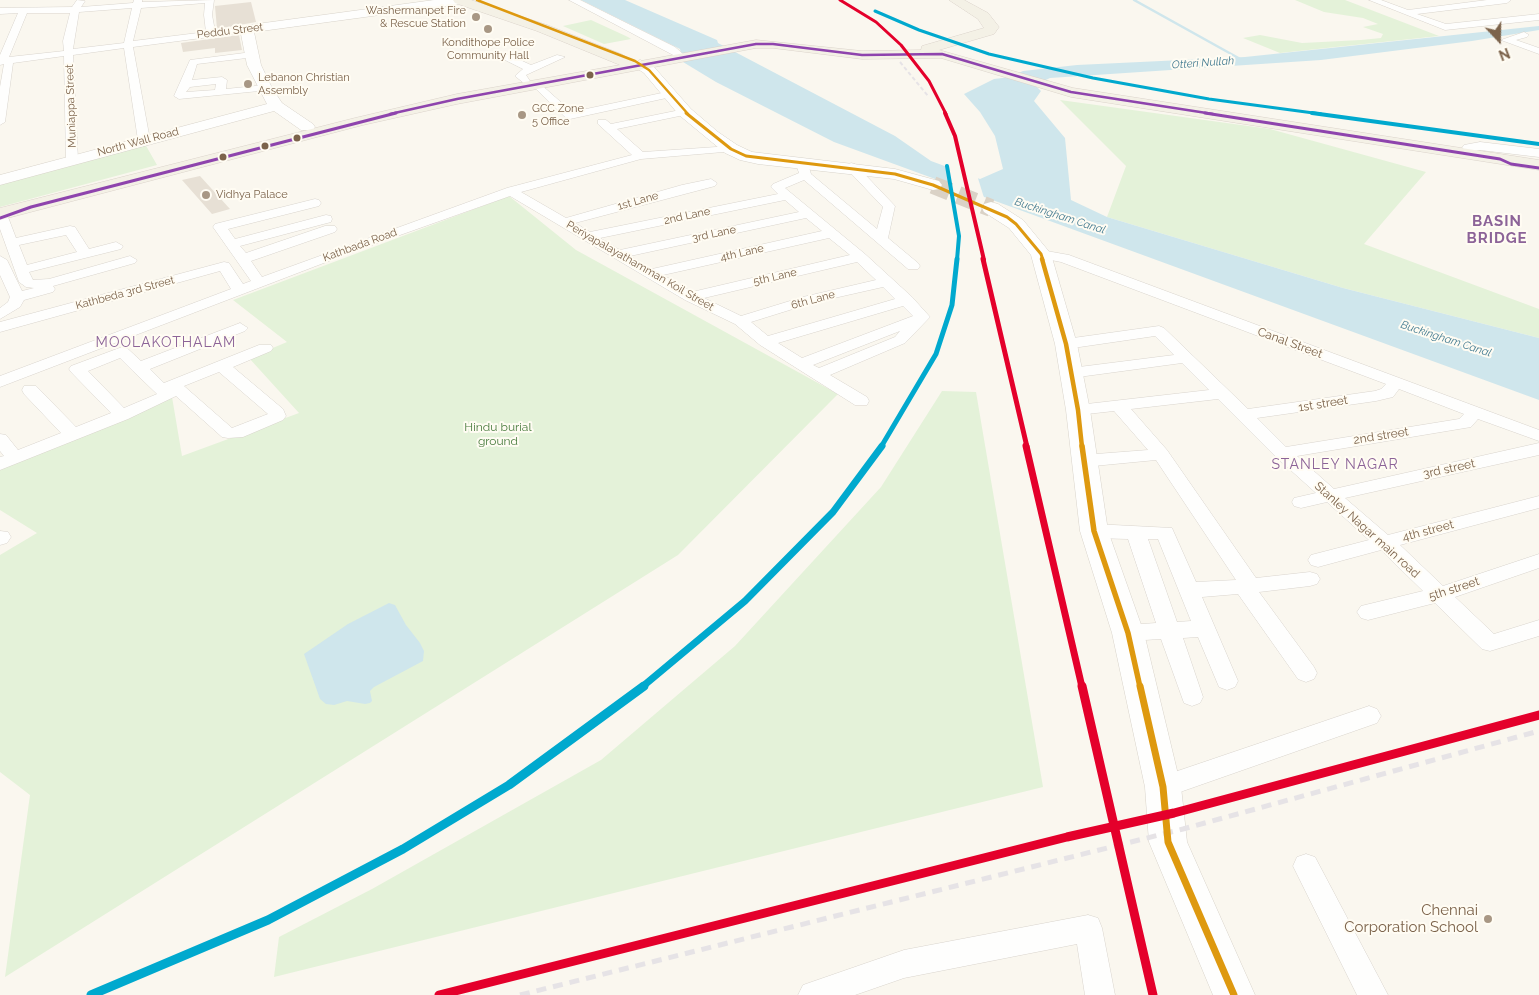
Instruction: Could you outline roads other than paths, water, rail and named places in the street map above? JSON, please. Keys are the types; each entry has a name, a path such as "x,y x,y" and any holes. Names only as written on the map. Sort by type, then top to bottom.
{"main road":[{"path":"460,0 542,28 633,64"},
{"name":"Peddu Street","path":"247,28 460,0"},
{"path":"477,0 633,64 663,86 685,112 731,149 758,159 804,169 851,168 895,174 933,185"},
{"path":"955,0 983,16 992,27 980,37"},
{"path":"1,215 311,132 531,78 633,64 743,44 773,44 853,55 951,48 1002,29 990,14 966,0"},
{"path":"247,28 254,65 265,88 276,106 306,127"},
{"path":"951,48 1010,72"},
{"path":"920,51 1010,72 1071,92 1539,166"},
{"path":"1044,82 1119,97 1539,158"},
{"path":"1,215 306,127 464,95"},
{"name":"North Wall Road","path":"0,180 276,106"},
{"path":"991,208 1016,224 1041,254 1066,344 1078,410 1083,461 1094,531 1128,634 1164,787 1168,842 1234,995"}],"street":[{"path":"75,10 82,0"},
{"path":"0,11 75,10 138,3 208,0 211,33"},
{"path":"573,0 672,49 679,55"},
{"path":"1373,0 1445,27 1519,19"},
{"path":"1459,0 1490,10"},
{"path":"1406,12 1507,0"},
{"path":"138,3 128,44 144,140"},
{"name":"Muniappa Street","path":"72,160 68,41 75,10"},
{"path":"0,122 4,61 22,11"},
{"path":"1500,13 1519,19 1534,27 1539,41"},
{"path":"1534,27 1506,40 1539,51"},
{"name":"Peddu Street","path":"4,61 247,28"},
{"path":"1528,54 1539,51"},
{"path":"252,55 193,62 186,84 179,96 265,88"},
{"path":"504,56 531,78 556,105 570,116 663,86"},
{"path":"531,78 560,57"},
{"path":"186,84 222,80 220,93"},
{"path":"623,93 663,86"},
{"path":"556,105 576,102"},
{"path":"590,111 640,156"},
{"path":"608,128 685,112"},
{"path":"1469,148 1480,146 1539,153"},
{"name":"Kathbada Road","path":"256,277 347,244 511,191 640,156 731,149"},
{"path":"851,168 889,206 882,238"},
{"path":"913,266 804,169 777,187 860,257 907,300 923,318"},
{"name":"1st Lane","path":"565,222 682,189 711,183"},
{"name":"Periyapalayathamman Koil Street","path":"511,191 690,297 740,321 765,342 861,400"},
{"name":"2nd Lane","path":"586,237 788,196"},
{"path":"0,382 239,290 256,277 220,227 312,198 347,244"},
{"name":"3rd Lane","path":"618,254 809,214"},
{"path":"1,215 26,282 31,284 41,284 130,260"},
{"path":"231,244 264,234 330,224"},
{"path":"242,259 275,248 330,224"},
{"path":"12,243 70,230 85,254"},
{"name":"4th Lane","path":"652,273 832,233"},
{"path":"264,234 275,248"},
{"path":"22,270 116,246"},
{"name":"Canal Street","path":"1041,254 1064,258 1539,436"},
{"name":"5th Lane","path":"690,297 860,257"},
{"path":"0,260 17,297 14,304 0,315"},
{"name":"Kathbeda 3rd Street","path":"0,327 224,266 239,290"},
{"path":"17,297 82,280"},
{"name":"6th Lane","path":"740,321 808,300 887,282"},
{"path":"765,342 907,300"},
{"path":"801,364 923,318"},
{"path":"818,374 900,340 923,318"},
{"path":"139,368 240,328"},
{"name":"Stanley Nagar main road","path":"1066,344 1159,332 1282,453 1385,543 1490,643 1539,628"},
{"path":"0,439 8,461 122,415 167,390 220,365 265,348"},
{"path":"122,415 77,369 122,352 167,390 228,432 237,433 277,416 276,413 220,365"},
{"path":"1071,373 1186,358"},
{"name":"1st street","path":"1244,416 1376,396 1387,393 1396,382"},
{"path":"30,390 73,434"},
{"path":"1078,410 1222,394"},
{"path":"1119,406 1161,454 1306,673"},
{"name":"2nd street","path":"1282,453 1465,423 1475,412"},
{"name":"3rd street","path":"1301,502 1539,449"},
{"path":"1083,461 1161,454"},
{"name":"4th street","path":"1318,560 1539,502"},
{"path":"1094,531 1165,533 1227,681"},
{"path":"1136,532 1192,697"},
{"name":"5th street","path":"1368,612 1439,595 1539,561"},
{"path":"1190,590 1310,579"},
{"path":"1128,634 1205,628"},
{"path":"1164,787 1369,716"},
{"path":"1306,866 1373,995"},
{"path":"813,995 904,964 1088,928 1100,995"}],"water":[{"path":"581,0 625,0 717,40 718,43 895,136 931,161 980,179 1003,169 995,136 980,112 964,94 994,79 1010,77 1023,71 1077,65 1245,57 1539,26 1539,30 1472,41 1321,60 1050,78 1035,85 1041,91 1034,101 1065,138 1071,200 1107,217 1343,288 1539,338 1539,400 834,142 716,82 683,62 680,49"},
{"path":"389,603 395,605 406,625 420,643 424,651 423,661 374,687 370,691 372,701 370,703 347,701 334,705 326,704 320,699 304,654 348,624"}],"waterway":[{"name":"Otteri Nullah","path":"1134,0 1242,60"}],"tunnel":[{"path":"933,185 991,208"}],"railway":[{"path":"900,62 928,96"},
{"path":"947,166 959,236 957,260"},
{"path":"881,447 936,354 952,305 957,259"},
{"path":"642,687 745,601 833,512 882,446"},
{"path":"91,995 268,920 403,849 509,785 644,686"},
{"path":"439,995 1067,837 1174,813 1539,715"},
{"path":"520,995 1183,829 1539,731"}],"place":[{"name":"Washermanpet Fire & Rescue Station","path":"476,17"},
{"name":"Kondithope Police Community Hall","path":"488,29"},
{"name":"Lebanon Christian Assembly","path":"248,84"},
{"name":"GCC Zone 5 Office","path":"522,115"},
{"name":"Vidhya Palace","path":"206,195"},
{"name":"Chennai Corporation School","path":"1488,919"}],"district":[{"name":"BASIN BRIDGE","path":"1497,230"},
{"name":"MOOLAKOTHALAM","path":"166,343"},
{"name":"STANLEY NAGAR","path":"1335,465"}],"water label":[{"name":"Buckingham Canal","path":"1060,216"},
{"name":"Buckingham Canal","path":"1446,339"}],"park label":[{"name":"Hindu burial ground","path":"498,434"}]}
